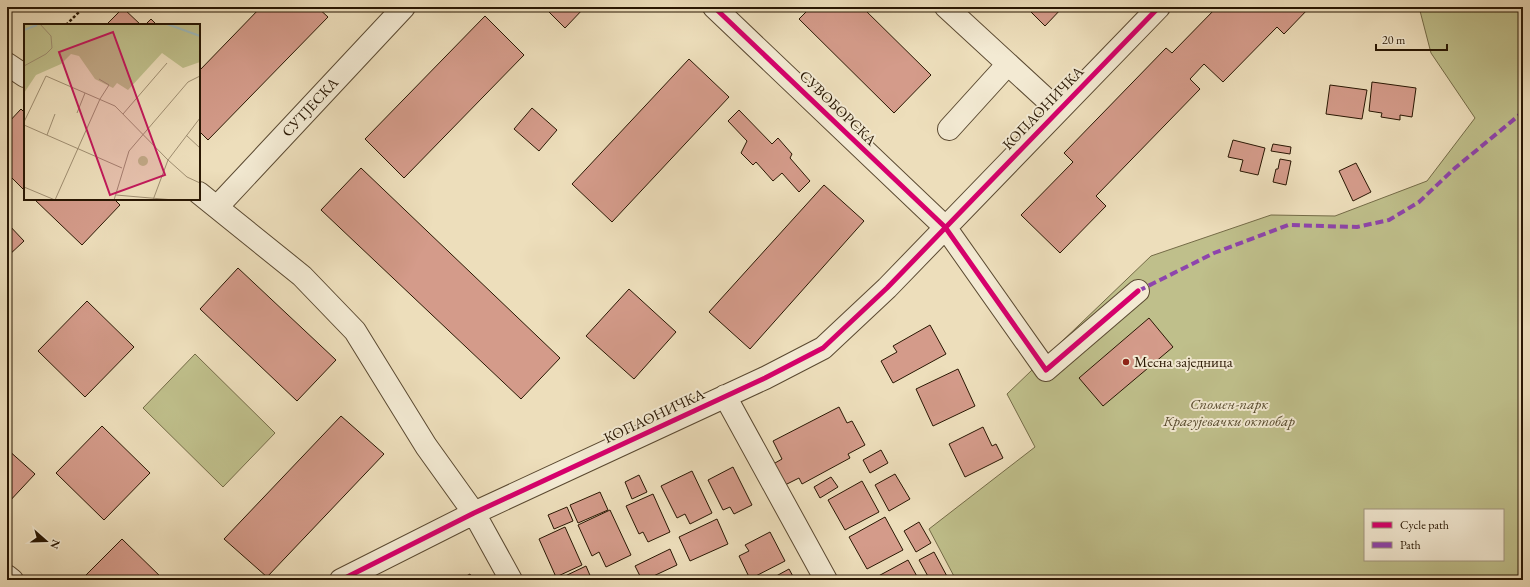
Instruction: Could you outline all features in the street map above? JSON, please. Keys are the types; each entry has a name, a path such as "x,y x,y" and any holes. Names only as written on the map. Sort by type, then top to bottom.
{"street":[{"name":"СУТЈЕСКА","path":"217,207 404,7"},
{"name":"СУВОБОРСКА","path":"714,7 945,227"},
{"path":"946,7 1058,110"},
{"name":"КОПАОНИЧКА","path":"341,580 474,513 725,396 823,348 887,288 1159,7"},
{"path":"7,64 24,75"},
{"path":"949,129 1008,64"},
{"path":"200,194 302,276 354,331 426,446 474,513 511,580"},
{"path":"945,227 1046,370 1138,291"},
{"path":"725,396 826,580"},
{"path":"7,576 12,580"}],"path":[{"path":"67,24 84,7"}],"green space":[{"name":"Спомен-парк Крагујевачки октобар","path":"1419,7 1523,7 1523,580 956,580 929,529 1035,447 1007,394 1151,256 1271,215 1335,216 1427,181 1475,118 1431,53"},
{"path":"195,354 275,433 223,487 143,408"}],"building":[{"path":"261,7 317,7 328,17 208,140 200,132 200,70"},
{"path":"544,7 585,7 565,28"},
{"path":"811,7 862,7 931,75 894,113 799,19"},
{"path":"1026,7 1063,7 1045,26"},
{"path":"1217,7 1310,7 1284,34 1277,27 1223,82 1204,64 1190,79 1200,89 1096,196 1106,206 1060,253 1021,215 1073,162 1064,153 1166,48 1172,53"},
{"path":"123,8 140,24 107,24"},
{"path":"485,16 524,55 404,178 365,139"},
{"path":"151,19 156,24 146,24"},
{"path":"689,59 729,97 612,222 572,184"},
{"path":"1372,82 1416,88 1412,117 1400,115 1400,120 1381,117 1382,113 1369,111"},
{"path":"1330,85 1367,90 1362,119 1326,114"},
{"path":"532,108 557,130 539,151 514,129"},
{"path":"21,109 24,112 24,190 7,173 7,124"},
{"path":"739,110 772,144 778,138 792,154 790,158 810,181 799,192 782,173 773,181 756,162 753,165 741,153 747,141 728,121"},
{"path":"1233,140 1265,148 1258,175 1240,171 1243,160 1228,157"},
{"path":"1273,144 1291,147 1290,154 1271,151"},
{"path":"1280,159 1291,161 1286,185 1273,182"},
{"path":"1356,163 1371,192 1353,201 1339,171"},
{"path":"361,168 560,358 521,399 321,210"},
{"path":"824,185 864,221 750,349 709,312"},
{"path":"35,200 115,200 120,205 82,245"},
{"path":"7,223 24,241 7,257"},
{"path":"238,268 336,360 297,401 200,309"},
{"path":"629,289 676,332 634,379 586,336"},
{"path":"87,301 134,347 85,397 38,351"},
{"name":"Месна заједница","path":"1149,318 1173,347 1103,406 1079,378"},
{"path":"930,325 946,354 893,383 881,361 897,352 893,346"},
{"path":"958,369 975,406 933,426 916,389"},
{"path":"839,407 847,423 852,421 865,445 848,454 850,458 802,484 799,478 779,488 768,467 782,459 773,441"},
{"path":"341,416 384,454 267,577 224,539"},
{"path":"102,426 150,473 104,520 56,473"},
{"path":"983,427 992,446 996,444 1003,458 965,477 949,444"},
{"path":"7,449 35,474 7,504"},
{"path":"881,450 888,463 870,473 863,460"},
{"path":"733,467 752,505 734,514 730,507 723,510 708,480"},
{"path":"692,471 712,513 690,524 685,514 677,518 661,486"},
{"path":"895,474 910,499 889,511 875,485"},
{"path":"639,475 647,492 632,499 625,482"},
{"path":"831,477 838,487 820,498 814,487"},
{"path":"862,481 879,512 845,530 828,500"},
{"path":"600,492 608,510 578,523 570,505"},
{"path":"653,494 670,532 648,542 643,532 639,534 626,506"},
{"path":"567,507 573,521 554,529 548,515"},
{"path":"610,510 631,555 606,567 599,552 592,556 578,525"},
{"path":"885,517 903,550 867,569 849,537"},
{"path":"717,519 728,544 690,561 679,537"},
{"path":"919,522 931,543 916,552 904,531"},
{"path":"565,527 582,565 556,577 539,539"},
{"path":"770,532 785,561 750,579 739,556 749,551 745,545"},
{"path":"122,539 164,580 81,580"},
{"path":"670,549 677,565 642,580 635,566"},
{"path":"934,552 949,580 930,580 919,560"},
{"path":"908,560 919,580 871,580"},
{"path":"586,566 592,580 564,580 563,577"},
{"path":"789,569 795,580 769,580"},
{"path":"470,574 473,580 459,580"}],"marked path":[{"path":"1138,291 1214,253 1288,225 1357,227 1389,220 1419,202 1455,168 1523,112"}],"cycle path":[{"path":"714,7 945,227 1046,370 1138,291"},
{"path":"341,580 474,513 765,378 823,348 887,288 1159,7"}],"place":[{"name":"Месна заједница","path":"1126,362"}]}
